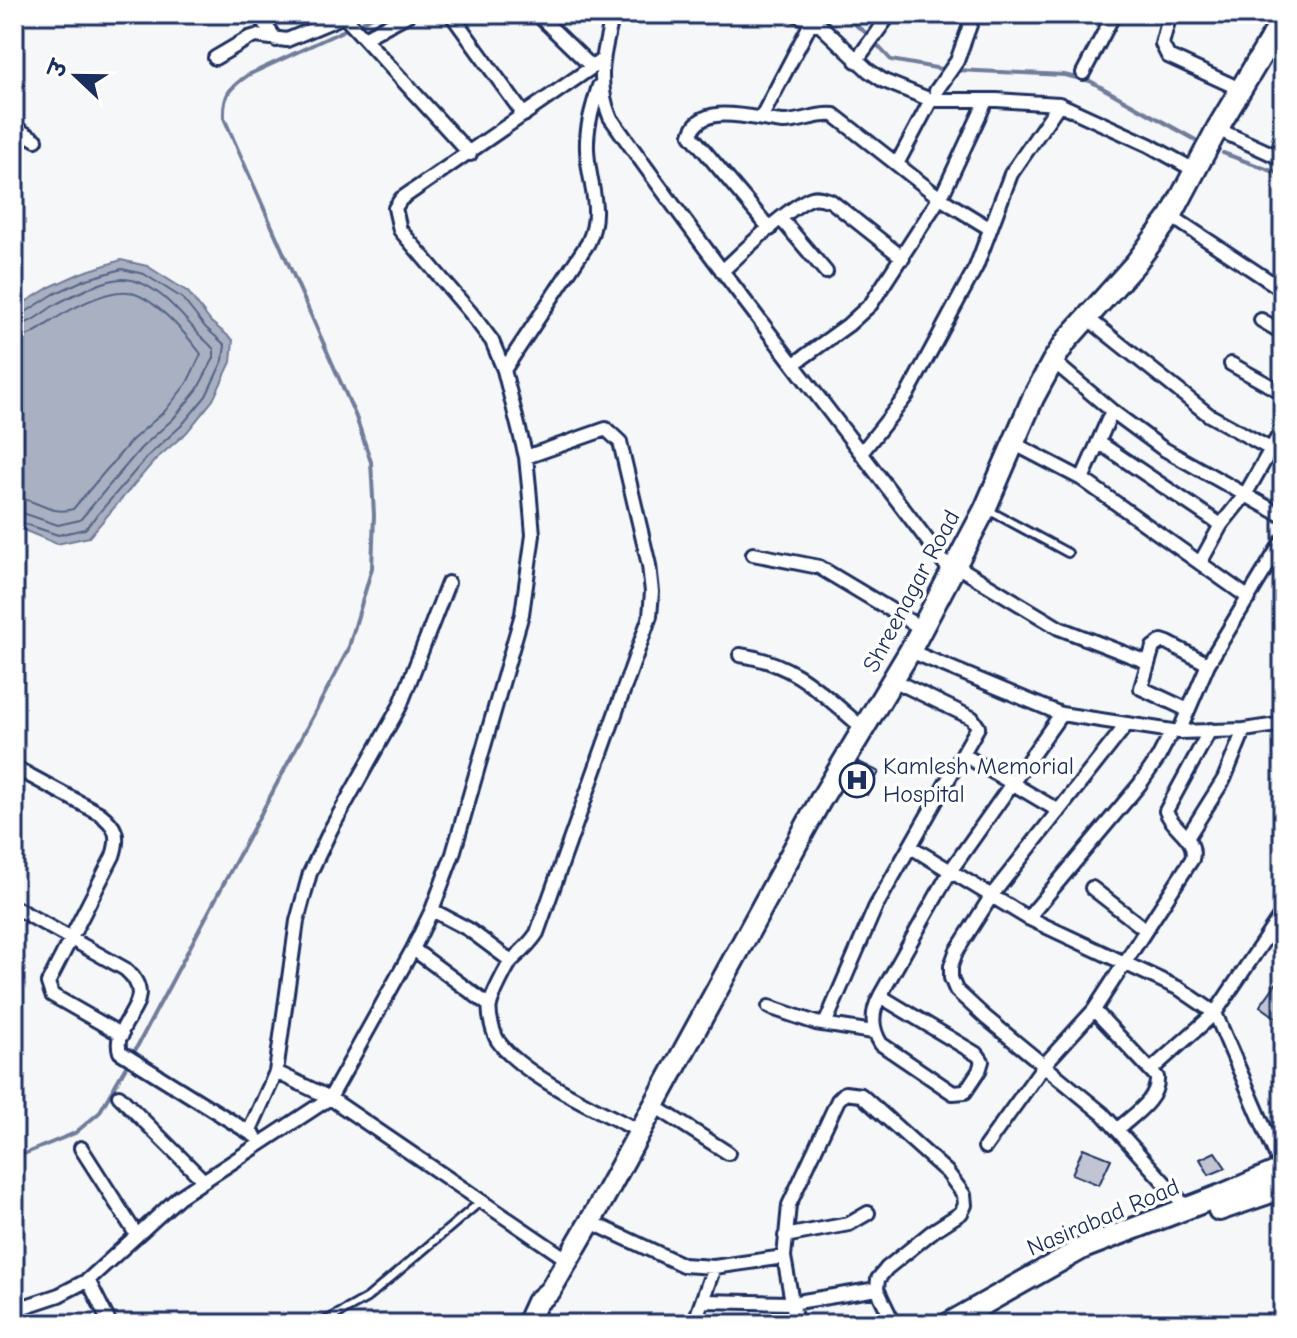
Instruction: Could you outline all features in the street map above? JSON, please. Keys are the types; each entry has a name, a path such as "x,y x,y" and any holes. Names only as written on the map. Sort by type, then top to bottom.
{"highway":[{"name":"Shreenagar Road","path":"550,1291 591,1222 820,801 910,651 985,509 1053,361 1171,216 1240,89 1277,43 1283,19"},
{"name":"Nasirabad Road","path":"948,1324 1083,1248 1283,1175"},
{"name":"Nasirabad Road","path":"973,1324 1052,1278 1283,1175"},
{"path":"527,1324 537,1302 550,1291"},
{"path":"540,1324 548,1306 550,1291"}],"street":[{"path":"258,14 276,40"},
{"path":"362,35 409,14"},
{"path":"451,14 524,115"},
{"path":"537,14 596,64 610,117 684,223 953,568 1059,628 1147,662"},
{"path":"14,1310 59,1295 88,1280 136,1234 203,1180 330,1098 432,910 453,854 522,614 533,535 526,457 504,370 485,331 400,230 395,208 401,199 596,64 613,14"},
{"path":"796,14 821,26 856,61 884,81 934,96 1059,104 1149,145 1196,171"},
{"path":"856,61 890,14"},
{"path":"897,164 957,61 974,14"},
{"path":"1083,73 1113,14"},
{"path":"1170,14 1162,44 1168,56 1240,89"},
{"path":"215,58 249,38 294,38 345,17 470,154"},
{"path":"761,118 812,21"},
{"path":"504,370 588,243 594,229 597,214 586,147 590,114 601,82"},
{"path":"794,364 848,325 871,304 940,198 986,101"},
{"path":"862,452 907,395 976,267 1011,174 1059,104"},
{"path":"770,229 691,135 694,127 715,115 795,121 823,114 834,115 940,198 989,228"},
{"path":"14,127 36,140"},
{"path":"1217,129 1283,159"},
{"path":"722,271 781,219 812,198 821,197 831,201 903,258"},
{"path":"1171,216 1283,290"},
{"path":"781,219 826,272"},
{"path":"1086,317 1209,415 1283,456"},
{"path":"1261,320 1283,333"},
{"path":"1053,361 1162,448 1283,516"},
{"path":"1231,364 1283,393"},
{"path":"1082,479 1112,411"},
{"path":"1200,563 1221,525 1245,495 1283,428"},
{"path":"526,457 606,429 613,433 620,442 649,565 652,592 650,616 632,672 537,933 531,943 511,961 490,1006 497,1040 523,1064 552,1085 639,1131"},
{"path":"1098,442 1221,525"},
{"path":"1013,443 1082,479 1249,598"},
{"path":"1028,918 1140,784 1176,731 1208,664 1279,557 1283,540"},
{"path":"753,554 819,567 921,628"},
{"path":"249,1132 276,1072 297,921 310,873 400,706 448,583"},
{"path":"1188,710 1141,688 1153,647 1162,641 1208,664"},
{"path":"910,651 1061,714 1176,731 1244,730 1283,724"},
{"path":"740,655 764,658 794,672 864,729"},
{"path":"825,1024 875,908 976,731 977,722 893,680"},
{"path":"880,996 978,1055 982,1067 965,1092 953,1093 881,1044 873,1032 876,1004 880,996 951,870 1061,714"},
{"path":"1127,724 992,895 956,952 951,978 956,990 1103,1114 1187,1208"},
{"path":"985,1147 1044,1065 1094,1010 1192,859 1194,851 1187,838 1166,811 1210,730"},
{"path":"1187,838 1224,779 1244,730"},
{"path":"964,755 1059,811"},
{"path":"14,767 99,813 117,832 118,843 113,856 51,975 48,990 122,1035"},
{"path":"911,847 1028,918 1180,989 1215,1013 1283,1175"},
{"path":"1092,888 1146,930"},
{"path":"14,907 71,937 137,979 140,995 122,1035 118,1048 120,1052 262,1141"},
{"path":"432,910 468,929 511,961"},
{"path":"1152,1069 1215,1013 1283,912"},
{"path":"413,949 490,1006"},
{"path":"769,1007 825,1024 873,1032"},
{"path":"1094,1010 1157,1077 1155,1095 1117,1130"},
{"path":"276,1072 330,1098 568,1260"},
{"path":"796,1324 784,1257 789,1205 838,1100 845,1093 861,1095 947,1172 964,1195 965,1205 961,1213 933,1231 878,1279 877,1289 894,1324"},
{"path":"119,1096 203,1180"},
{"path":"653,1105 728,1153"},
{"path":"81,1148 136,1234"},
{"path":"785,1236 849,1224 868,1213"},
{"path":"591,1222 683,1265 714,1267 784,1257"},
{"path":"694,1324 714,1267"},
{"path":"88,1280 110,1324"},
{"path":"703,1301 791,1303 877,1289"}],"lane":[{"path":"985,509 1068,553"},
{"path":"320,1324 367,1298 480,1202"}],"water":[{"path":"121,260 147,266 188,292 211,322 233,340 231,362 213,400 187,432 155,460 89,537 57,544 14,526 14,309 50,287"}],"building":[{"path":"859,762 879,772 867,795 845,784"},
{"path":"1283,974 1283,1013 1278,1019 1260,1006"},
{"path":"1083,1148 1111,1159 1099,1185 1072,1174"},
{"path":"1215,1152 1226,1168 1209,1175 1200,1159"}],"waterway":[{"path":"14,1158 75,1133 99,1113 348,650 372,568 374,515 371,462 356,417 224,118 224,110 228,93 248,75 379,14"},
{"path":"840,14 865,32 891,60 947,70"},
{"path":"956,70 1064,75 1090,81 1201,143"},
{"path":"1223,153 1283,175"}],"place":[{"name":"Kamlesh Memorial Hospital","path":"857,780"}]}
